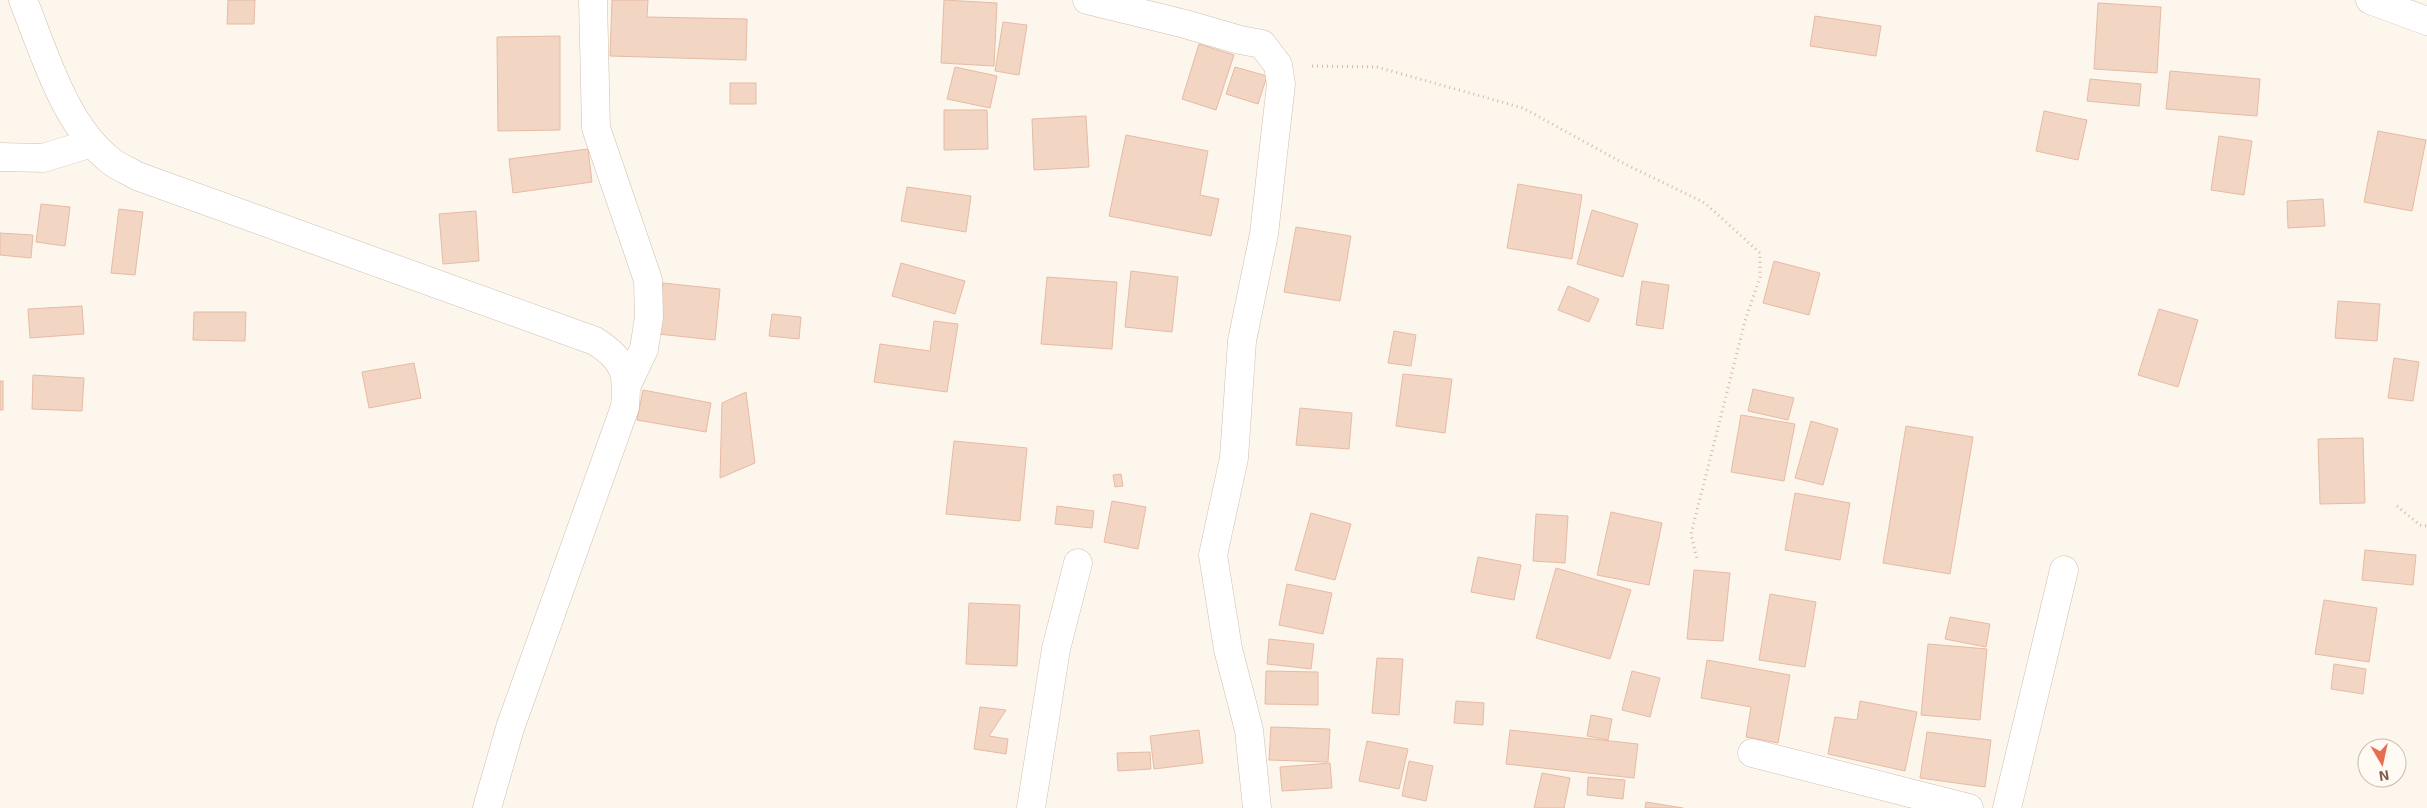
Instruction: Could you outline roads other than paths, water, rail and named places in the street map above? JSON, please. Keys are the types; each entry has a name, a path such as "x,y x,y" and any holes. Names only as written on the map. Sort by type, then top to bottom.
{"street":[{"path":"23,0 70,115 92,143 111,161 137,176 595,341 612,352 623,366 627,385 625,407 510,728 487,808"},
{"path":"593,0 596,128 648,280 649,316 644,349 627,385"},
{"path":"1088,0 1240,40 1262,44 1278,65 1282,84 1272,147 1264,234 1242,341 1234,458 1212,555 1228,649 1249,730 1257,808"},
{"path":"2370,0 2427,21"},
{"path":"0,157 43,158 92,143"},
{"path":"1031,808 1056,650 1078,563"},
{"path":"2007,808 2064,570"},
{"path":"1752,753 1969,808"}]}
